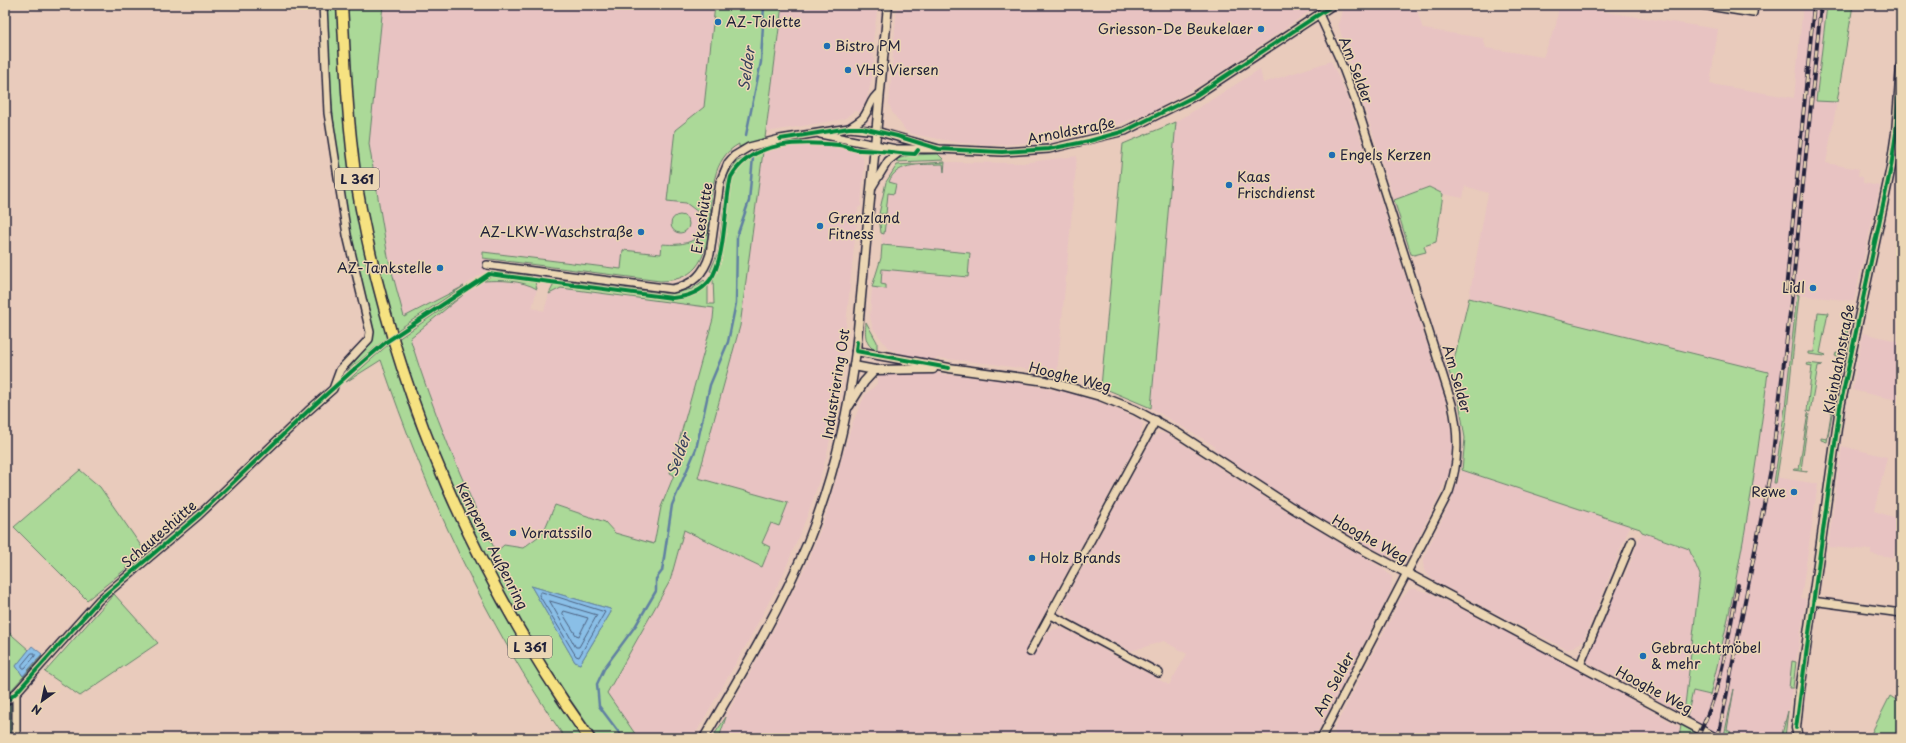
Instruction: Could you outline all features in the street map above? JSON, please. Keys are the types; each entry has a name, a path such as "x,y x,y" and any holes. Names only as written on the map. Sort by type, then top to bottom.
{"main road":[{"name":"Kempener Außenring","path":"342,5 346,92 361,208 388,323 397,353 441,474 482,560 515,622 545,673 589,738"}],"street":[{"name":"Schauteshütte","path":"5,702 16,693 99,600 198,515 333,389 340,370 366,343 370,332 347,235 328,113 324,5"},
{"name":"Industriering Ost","path":"704,738 770,621 807,543 835,463 846,412 856,351 888,5"},
{"name":"Arnoldstraße","path":"875,145 902,150 939,149 1023,152 1055,148 1125,131 1194,96 1333,5"},
{"path":"1702,5 1753,13 1754,5"},
{"name":"Am Selder","path":"1319,14 1340,60 1357,107 1438,356 1456,421 1458,439 1454,477 1449,492 1321,738"},
{"name":"Kleinbahnstraße","path":"1792,738 1796,728 1812,601 1840,407 1898,133 1901,66"},
{"path":"849,128 862,119 873,97 879,93"},
{"name":"Erkeshütte","path":"488,265 672,289 687,285 695,280 707,266 720,182 728,163 742,150 757,144 780,139 849,128 876,131"},
{"name":"Arnoldstraße","path":"876,131 939,149"},
{"name":"Erkeshütte","path":"818,134 875,145"},
{"path":"872,187 888,161 902,150"},
{"name":"Hooghe Weg","path":"856,351 949,368 1046,381 1118,403 1156,420 1315,523 1406,574 1716,738"},
{"name":"Hooghe Weg","path":"854,366 875,370 949,368"},
{"path":"846,412 864,382 875,370"},
{"path":"1030,652 1156,420"},
{"path":"1580,665 1632,541"},
{"path":"1812,601 1901,613"},
{"path":"1051,615 1159,673"},
{"path":"16,693 16,738"},
{"name":"Kleinbahnstraße","path":"1796,728 1798,738"}],"shaded area":[{"path":"383,5 714,5 704,107 675,131 668,200 686,203 695,208 701,221 698,235 692,241 684,245 662,244 661,254 623,250 621,269 484,252 483,258 488,259 487,270 464,286 404,318 388,257 369,144"},
{"path":"782,5 878,5 873,40 874,69 867,99 860,112 854,111 844,119 766,132"},
{"path":"897,5 1319,5 1212,78 1155,110 1105,130 1053,141 997,145 961,143 912,134 906,131 892,112 889,104"},
{"path":"1345,5 1415,5 1423,29 1483,38 1486,48 1543,57 1556,25 1559,5 1718,29 1710,84 1794,98 1803,5 1827,5 1816,100 1837,102 1826,163 1859,169 1858,176 1863,177 1863,183 1880,186 1854,301 1797,295 1785,408 1775,477 1818,484 1801,598 1806,599 1784,738 1728,738 1687,717 1693,691 1710,695 1719,660 1758,457 1768,372 1469,298 1488,193 1465,186 1463,198 1443,194 1429,187 1394,200 1338,24"},
{"path":"1331,61 1346,94 1445,400 1453,442 1448,476 1412,549 1407,556 1399,560 1351,537 1298,505 1216,451 1213,445 1151,408 1176,122 1260,69 1263,83"},
{"path":"794,145 831,145 856,150 863,157 864,167 861,206 858,208 835,417 826,458 810,509 782,577 749,640 693,738 638,738 607,694 670,581 684,530 761,567 770,547 762,543 771,523 779,526 788,503 698,478 740,326 763,152"},
{"path":"1077,156 1057,374 993,364 938,358 931,360 899,353 888,348 873,328 870,317 872,289 878,269 967,277 970,253 882,245 879,212 886,182 897,165 942,162 1022,163"},
{"path":"495,280 526,284 537,289 532,308 544,311 549,294 561,288 714,307 713,319 670,473 674,475 658,519 654,545 615,533 611,527 556,505 543,533 523,548 504,545 496,553 458,471 442,431 410,338 463,295 484,281"},
{"path":"1863,333 1901,342 1901,401 1852,390"},
{"path":"933,373 1009,381 1065,392 1091,399 1116,409 1140,420 1143,424 1140,437 1026,647 1036,652 1048,633 1054,629 1062,628 1169,685 1187,654 1164,641 1131,651 1074,621 1065,610 1064,602 1152,439 1158,433 1167,434 1286,511 1382,568 1392,577 1391,591 1314,738 719,738 729,711 780,618 809,559 825,518 852,424 865,395 877,384 878,377 882,375"},
{"path":"1842,446 1887,457 1874,511 1900,519 1893,557 1871,554 1871,550 1828,547"},
{"path":"1462,470 1630,526 1583,641 1568,650 1434,581 1424,570 1423,562 1427,550 1449,506"},
{"path":"1642,532 1690,549 1700,575 1684,714 1587,662 1621,578 1624,579"},
{"path":"1410,589 1430,593 1567,664 1680,727 1679,738 1336,738 1334,728 1401,599"}],"green space":[{"path":"326,5 338,5 343,105 353,187 376,295 388,337 347,371 373,339 374,332 352,247 340,178 331,92"},
{"path":"346,5 383,5 369,144 388,257 404,317 464,286 396,331 374,247 362,184 353,103"},
{"path":"715,5 782,5 765,138 739,147 739,144 723,158 715,178 706,245 699,263 684,276 660,281 483,258 483,252 621,269 623,250 661,254 662,244 686,243 698,236 701,230 701,222 698,212 686,203 667,201 675,130 704,107"},
{"path":"1827,5 1853,5 1837,102 1816,101"},
{"path":"1176,122 1151,408 1101,387 1123,144"},
{"path":"763,152 740,326 698,478 788,503 779,526 771,523 762,543 770,547 762,567 684,530 670,581 607,693 638,738 597,738 542,659 486,561 438,455 398,339 463,295 410,338 428,393 449,446 471,499 496,552 504,545 523,548 543,533 555,505 605,522 615,533 654,544 661,507 674,475 670,473 713,319 714,308 561,288 549,294 554,284 560,280 669,294 692,289 704,280 708,285 708,304 714,304 713,278 716,273 710,271 718,253 728,174 737,161","holes":["531,586 610,609 611,612 580,664 575,662"]},
{"path":"938,154 944,160 897,162 897,159 911,155"},
{"path":"945,162 944,172 943,164 912,166 898,170 889,182 896,184 894,194 888,193 886,214 879,214 886,182 897,165"},
{"path":"1429,187 1443,194 1436,242 1424,246 1426,252 1414,255 1411,254 1394,200"},
{"path":"680,215 686,218 689,224 686,230 680,233 674,230 671,224 674,218"},
{"path":"879,216 886,217 884,234 881,233"},
{"path":"882,245 970,253 968,277 882,269 881,284 886,285 886,289 872,287 881,258"},
{"path":"497,272 531,276 537,289 518,282 484,281"},
{"path":"1797,294 1799,295 1786,420 1776,483 1774,483 1785,408"},
{"path":"1469,298 1768,372 1751,494 1737,575 1720,655 1710,695 1693,691 1687,717 1684,714 1700,575 1689,549 1642,532 1640,529 1462,470 1465,438 1459,402 1446,362 1453,364"},
{"path":"1818,312 1828,313 1820,353 1826,355 1825,356 1808,354 1808,352 1814,352"},
{"path":"1844,313 1851,315 1842,358 1835,356 1836,353 1841,354 1848,317 1843,315"},
{"path":"866,322 877,342 877,351 870,346 866,339"},
{"path":"390,343 411,414 452,511 507,619 556,701 582,738 565,738 536,694 483,602 417,459 381,360 346,382"},
{"path":"1808,363 1823,365 1818,366 1810,412 1807,411 1812,366 1807,365"},
{"path":"1833,368 1840,369 1827,442 1821,440 1821,438 1827,439 1838,371"},
{"path":"1808,413 1801,470 1807,472 1793,470 1799,469"},
{"path":"80,470 100,487 146,553 87,600 14,527"},
{"path":"114,594 158,643 80,696 45,672"},
{"path":"5,629 29,650 16,666 23,676 43,655 5,697"},
{"path":"1792,661 1796,662 1793,688 1789,688"},
{"path":"1734,689 1727,730 1731,732 1728,738 1724,736"},
{"path":"1890,696 1901,703 1901,738 1876,738 1871,734"},
{"path":"11,701 11,738 5,731 5,709"},
{"path":"1788,711 1785,737 1781,738"},
{"path":"726,717 719,738 712,738"},
{"path":"1681,725 1706,738 1679,738"}],"water":[{"path":"531,586 610,609 611,612 580,664 575,662"},
{"path":"32,646 42,654 23,676 16,666"}],"waterway":[{"name":"Selder","path":"746,135 761,62 764,5"},
{"name":"Selder","path":"623,738 599,706 597,684 605,667 636,625 656,591 656,579 662,571 672,505 696,449 710,385 728,342 736,303 737,236 749,201 753,157"}],"railway":[{"path":"1786,290 1814,5"},
{"path":"1718,738 1771,469 1790,313 1821,5"},
{"path":"1697,738 1713,701 1723,663 1738,585"}],"cycle path":[{"path":"780,139 849,128 862,128 897,136 939,149 1002,152 1049,149 1089,141 1125,131 1195,96 1333,5"},
{"path":"1796,728 1840,407 1891,167 1896,133 1901,66"},
{"path":"5,702 16,693 99,600 199,515 351,372 386,342 489,274 672,298 688,295 702,288 710,280 715,271 722,246 731,177 740,165 752,156 779,146 809,143 839,145 858,150 915,154 918,150"},
{"path":"857,342 856,351 949,368"}],"place":[{"name":"AZ-Toilette","path":"718,22"},
{"name":"Griesson-De Beukelaer","path":"1261,29"},
{"name":"Bistro PM","path":"827,46"},
{"name":"VHS Viersen","path":"848,70"},
{"name":"Engels Kerzen","path":"1332,155"},
{"name":"Kaas Frischdienst","path":"1229,185"},
{"name":"Grenzland Fitness","path":"820,226"},
{"name":"AZ-LKW-Waschstraße","path":"641,232"},
{"name":"AZ-Tankstelle","path":"440,268"},
{"name":"Lidl","path":"1813,288"},
{"name":"Rewe","path":"1794,492"},
{"name":"Vorratssilo","path":"513,533"},
{"name":"Holz Brands","path":"1032,558"},
{"name":"Gebrauchtmöbel & mehr","path":"1643,656"}]}
